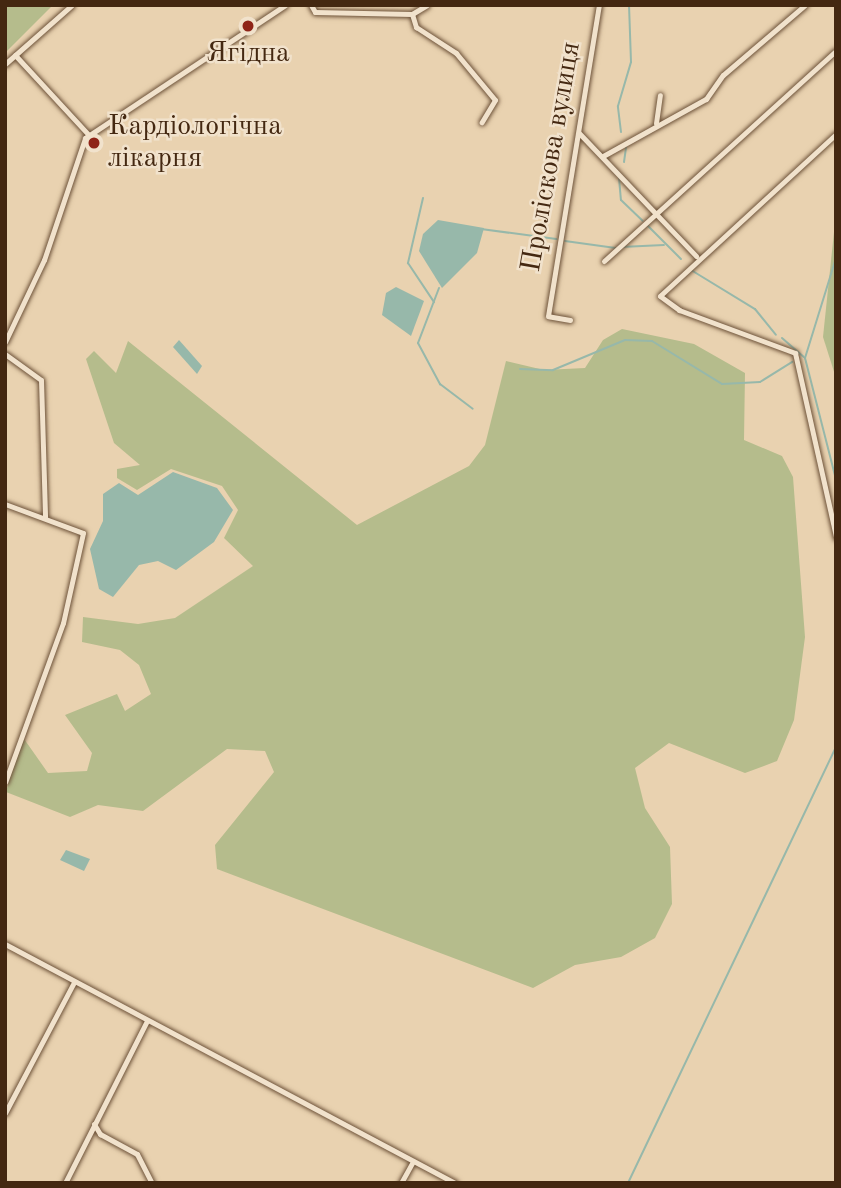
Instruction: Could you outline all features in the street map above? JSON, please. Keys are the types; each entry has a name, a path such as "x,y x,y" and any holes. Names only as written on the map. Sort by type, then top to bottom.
{"street":[{"path":"5,64 72,5"},
{"path":"266,5 273,14"},
{"path":"5,342 44,260 70,166 88,134 285,5"},
{"path":"311,5 315,12 412,14 428,5"},
{"name":"Проліскова вулиця","path":"570,320 548,316 598,5"},
{"path":"603,156 656,123 706,99 723,75 805,5"},
{"path":"412,14 416,27 456,53 495,100 482,122"},
{"path":"604,261 656,210 836,51"},
{"path":"15,55 88,134"},
{"path":"656,123 660,95"},
{"path":"579,133 656,210 696,256"},
{"path":"836,134 662,288 664,303 795,353 836,537"},
{"path":"5,354 41,380 45,517"},
{"path":"5,504 79,527 83,542 64,623 5,782"},
{"path":"5,944 455,1183"},
{"path":"5,1113 74,982"},
{"path":"65,1183 148,1021"},
{"path":"94,1124 100,1134 137,1154 152,1183"},
{"path":"401,1183 413,1161"}],"green space":[{"path":"5,5 53,5 5,53"},
{"path":"836,213 836,378 823,337"},
{"path":"622,329 694,344 745,373 744,440 782,456 793,477 805,637 794,720 777,761 745,773 669,743 635,768 645,808 670,847 672,904 655,938 621,957 575,965 533,988 217,869 215,845 274,772 265,751 227,749 143,811 98,805 70,817 6,792 22,736 48,773 87,771 92,753 65,715 117,694 125,711 151,694 139,665 120,650 82,642 83,617 138,624 175,618 253,566 224,538 238,510 222,486 171,469 137,490 117,478 117,469 140,465 114,443 86,359 94,351 116,373 128,341 357,525 469,466 485,445 506,361 544,370 585,368 603,340"}],"shaded area":[{"path":"438,220 484,228 477,253 442,288 419,251 423,234"},
{"path":"396,287 424,301 411,336 382,315 386,293"},
{"path":"179,340 202,366 197,374 173,347"},
{"path":"173,472 217,488 233,510 214,542 176,570 158,561 139,565 113,597 99,589 90,549 103,521 103,494 119,483 138,495"},
{"path":"66,850 90,859 84,871 60,860"}],"waterway":[{"path":"621,132 618,106 631,62 629,5"},
{"path":"624,162 626,147"},
{"path":"619,178 621,200 643,221"},
{"path":"423,198 408,263 434,302"},
{"path":"647,225 681,259"},
{"path":"481,229 556,239"},
{"path":"565,241 616,248"},
{"path":"621,247 664,245"},
{"path":"836,258 805,358 836,480"},
{"path":"691,270 755,309 776,335"},
{"path":"439,288 418,343 440,384 473,409"},
{"path":"782,338 804,357"},
{"path":"520,369 553,370 625,340 652,341 722,384 760,382 792,362"},
{"path":"628,1183 836,746"}],"place":[{"name":"Ягідна","path":"248,26"},
{"name":"Кардіологічна лікарня","path":"94,143"}]}
